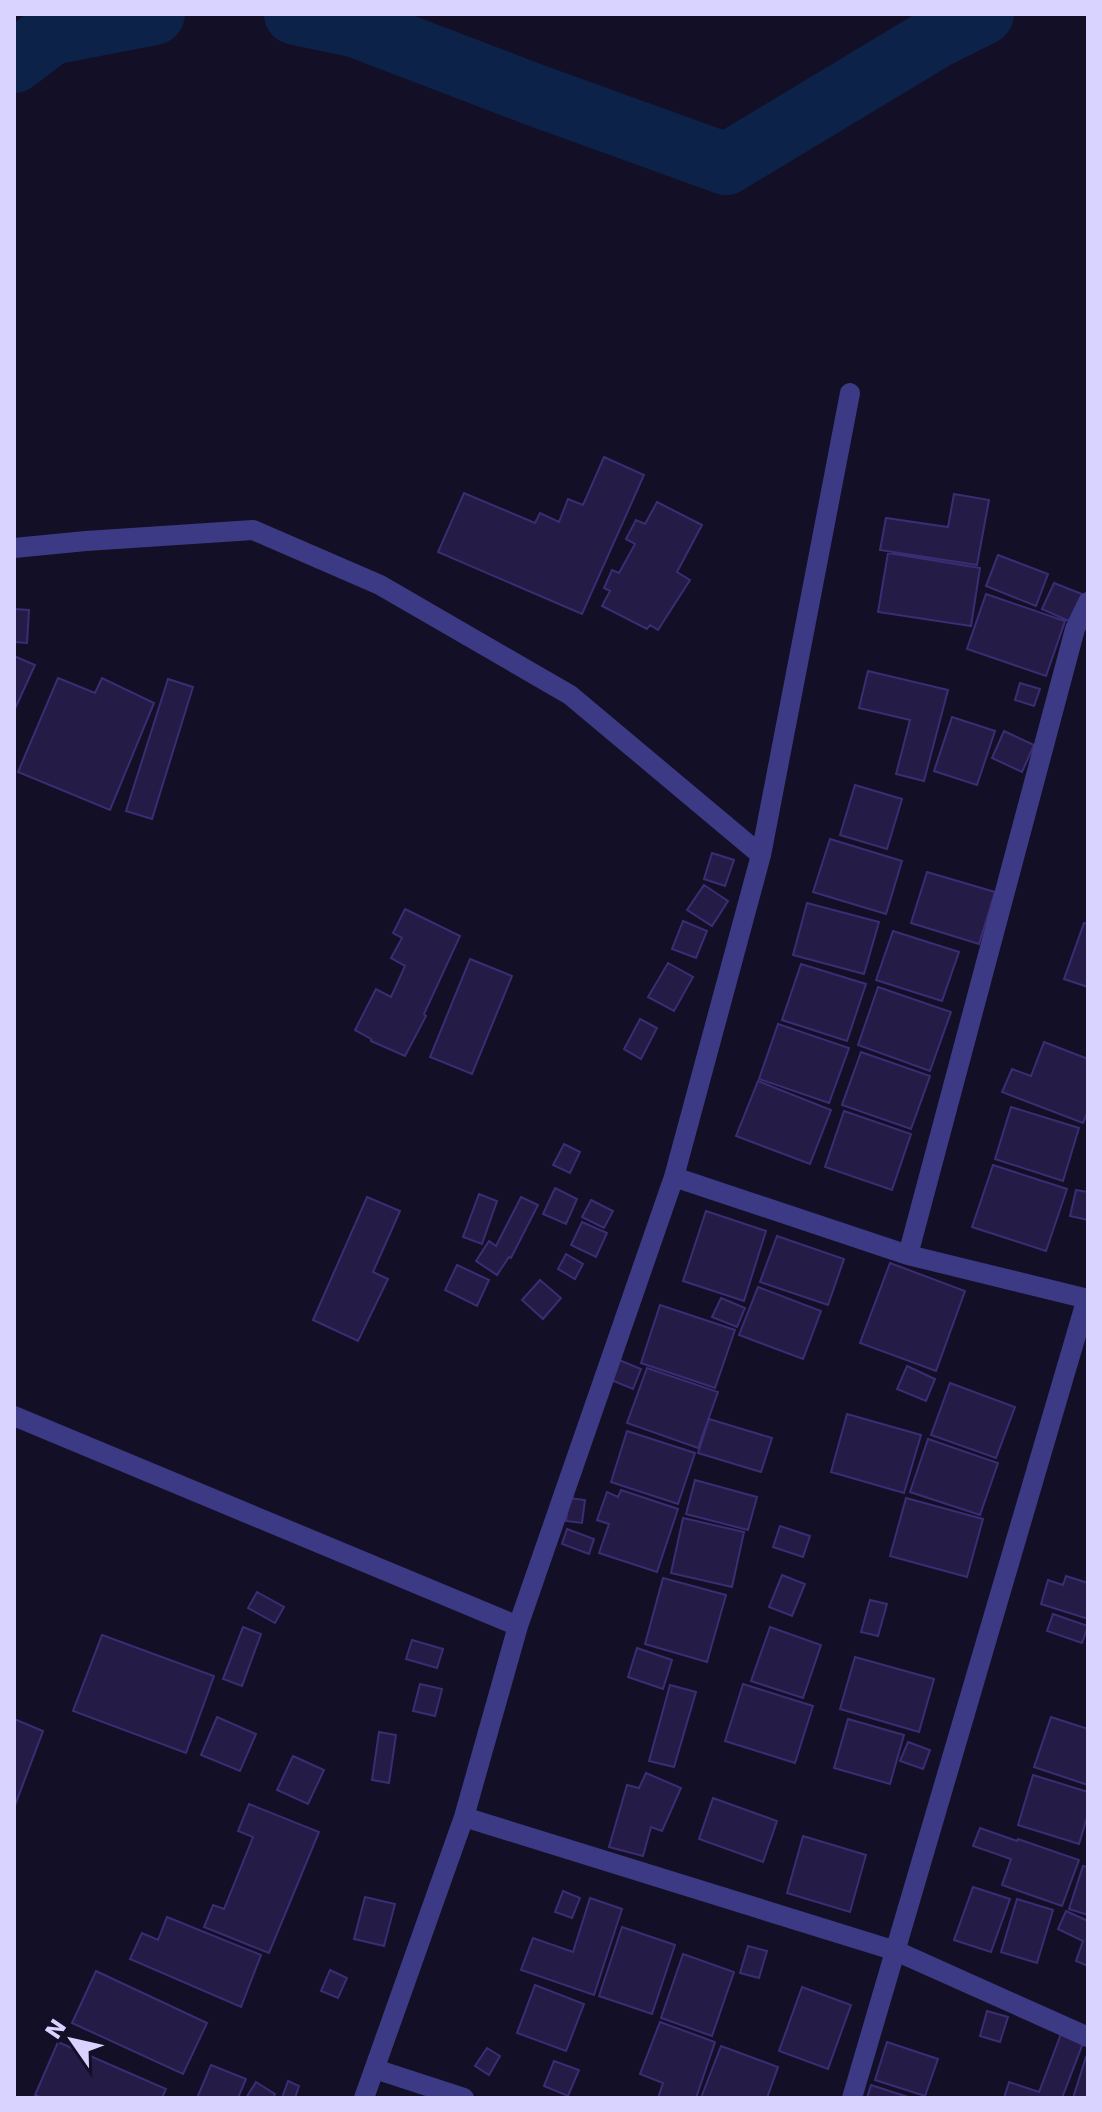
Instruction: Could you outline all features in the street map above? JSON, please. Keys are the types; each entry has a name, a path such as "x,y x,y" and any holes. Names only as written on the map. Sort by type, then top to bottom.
{"street":[{"path":"364,2098 464,1817 518,1626 674,1177 761,855 850,393"},
{"path":"14,548 253,530 380,585 570,695 761,855"},
{"path":"908,1255 1075,629 1088,602"},
{"path":"674,1177 908,1255 1087,1298 852,2098"},
{"path":"14,1416 518,1626"},
{"path":"464,1817 896,1951 1088,2037"},
{"path":"375,2069 464,2098"}],"building":[{"path":"604,457 644,475 582,614 438,552 464,493 535,523 540,513 559,522 568,499 583,505"},
{"path":"954,494 989,500 977,565 880,550 886,518 948,527"},
{"path":"657,502 702,525 677,572 690,580 658,630 650,625 647,629 602,606 610,591 604,588 612,570 619,573 635,544 626,539 636,520 645,524"},
{"path":"888,553 980,568 971,626 878,612"},
{"path":"998,555 1048,574 1036,606 986,586"},
{"path":"1054,583 1082,594 1071,622 1042,609"},
{"path":"986,594 1065,621 1046,676 967,649"},
{"path":"14,609 29,610 27,643 14,642"},
{"path":"14,656 35,665 14,711"},
{"path":"868,671 948,690 924,781 896,774 910,720 859,708"},
{"path":"58,678 95,693 102,678 154,703 110,810 18,772"},
{"path":"168,679 193,687 152,819 126,811"},
{"path":"1020,683 1040,689 1034,706 1015,700"},
{"path":"952,717 995,731 977,785 934,771"},
{"path":"1004,731 1034,745 1022,772 992,758"},
{"path":"855,785 902,799 887,849 840,835"},
{"path":"830,839 902,861 886,914 813,892"},
{"path":"712,853 734,860 725,886 704,879"},
{"path":"927,872 995,892 979,944 911,923"},
{"path":"704,885 728,901 712,926 687,910"},
{"path":"807,903 879,922 864,974 793,955"},
{"path":"405,909 460,936 424,1014 426,1016 405,1056 355,1030 376,989 391,997 405,966 391,958 402,938 393,933"},
{"path":"683,921 707,931 696,958 672,949"},
{"path":"1084,923 1088,924 1088,987 1064,979"},
{"path":"893,931 959,952 942,1001 876,980"},
{"path":"470,959 512,976 472,1074 430,1057"},
{"path":"668,963 693,977 674,1011 648,997"},
{"path":"801,964 866,984 847,1041 782,1020"},
{"path":"878,987 951,1012 930,1071 858,1045"},
{"path":"640,1019 657,1028 641,1059 624,1049"},
{"path":"778,1024 849,1048 829,1103 759,1079"},
{"path":"1044,1042 1088,1059 1088,1111 1083,1123 1002,1092 1012,1069 1031,1076"},
{"path":"861,1052 930,1076 911,1129 842,1105"},
{"path":"758,1081 831,1110 810,1164 736,1136"},
{"path":"1011,1107 1079,1128 1063,1181 995,1159"},
{"path":"844,1111 911,1134 892,1190 825,1167"},
{"path":"564,1144 580,1152 570,1173 553,1165"},
{"path":"993,1165 1067,1189 1046,1251 972,1227"},
{"path":"555,1188 577,1199 566,1224 543,1214"},
{"path":"1076,1190 1088,1192 1088,1220 1070,1216"},
{"path":"479,1194 497,1201 482,1244 463,1237"},
{"path":"367,1197 400,1211 373,1272 388,1279 358,1341 313,1320"},
{"path":"521,1197 538,1205 511,1258 497,1275 476,1261 489,1241 496,1246"},
{"path":"591,1200 613,1211 604,1228 582,1217"},
{"path":"706,1211 766,1231 744,1301 683,1281"},
{"path":"582,1222 607,1233 596,1257 571,1245"},
{"path":"777,1236 844,1259 828,1305 760,1282"},
{"path":"566,1254 583,1264 575,1279 558,1269"},
{"path":"890,1263 965,1291 936,1371 860,1343"},
{"path":"457,1265 489,1280 477,1306 445,1290"},
{"path":"540,1280 561,1298 543,1319 522,1300"},
{"path":"758,1287 821,1311 803,1359 739,1335"},
{"path":"721,1298 745,1308 737,1327 712,1317"},
{"path":"660,1305 735,1330 715,1388 641,1363"},
{"path":"619,1360 641,1369 633,1389 611,1380"},
{"path":"907,1366 935,1379 926,1401 897,1389"},
{"path":"647,1368 718,1392 698,1448 627,1423"},
{"path":"950,1383 1015,1407 996,1458 931,1435"},
{"path":"847,1414 921,1435 904,1493 831,1472"},
{"path":"709,1419 772,1438 761,1472 698,1453"},
{"path":"627,1431 695,1453 678,1504 611,1482"},
{"path":"928,1439 998,1463 980,1515 910,1492"},
{"path":"695,1480 757,1497 748,1530 686,1514"},
{"path":"621,1490 678,1509 657,1572 599,1553 609,1524 597,1520 607,1492 618,1497"},
{"path":"569,1498 585,1500 582,1523 566,1521"},
{"path":"906,1498 983,1519 967,1577 890,1556"},
{"path":"683,1518 744,1532 732,1587 671,1573"},
{"path":"780,1526 810,1536 803,1557 773,1547"},
{"path":"567,1529 594,1539 589,1554 562,1544"},
{"path":"782,1575 805,1584 792,1616 769,1607"},
{"path":"1066,1576 1088,1583 1088,1619 1041,1604 1048,1580 1063,1585"},
{"path":"663,1578 726,1595 707,1662 645,1644"},
{"path":"257,1592 284,1607 275,1623 248,1608"},
{"path":"870,1600 887,1604 878,1636 861,1632"},
{"path":"1053,1614 1088,1626 1082,1643 1047,1631"},
{"path":"243,1627 261,1634 242,1686 223,1679"},
{"path":"770,1627 821,1645 803,1698 751,1681"},
{"path":"102,1635 214,1676 186,1753 73,1711"},
{"path":"412,1640 443,1649 437,1668 406,1659"},
{"path":"637,1648 672,1660 663,1689 628,1677"},
{"path":"855,1657 934,1679 919,1732 840,1709"},
{"path":"420,1684 442,1689 435,1716 413,1711"},
{"path":"743,1684 813,1706 795,1763 725,1741"},
{"path":"670,1685 696,1692 674,1767 649,1761"},
{"path":"217,1717 256,1734 240,1771 201,1755"},
{"path":"1051,1717 1088,1729 1088,1785 1034,1767"},
{"path":"14,1719 43,1731 14,1808"},
{"path":"848,1719 904,1735 890,1784 834,1768"},
{"path":"379,1732 396,1735 389,1783 372,1780"},
{"path":"908,1742 930,1750 923,1769 900,1761"},
{"path":"293,1756 324,1770 308,1804 277,1790"},
{"path":"646,1773 681,1788 662,1831 651,1827 643,1856 609,1847 627,1785 639,1788"},
{"path":"1033,1775 1088,1792 1088,1814 1079,1844 1018,1825"},
{"path":"713,1798 777,1821 763,1862 699,1839"},
{"path":"249,1804 319,1832 269,1953 204,1927 213,1905 224,1909 253,1837 238,1831"},
{"path":"980,1828 1079,1860 1062,1906 1002,1885 1011,1859 973,1846"},
{"path":"803,1836 866,1855 850,1912 787,1893"},
{"path":"1083,1866 1088,1867 1088,1915 1069,1909"},
{"path":"973,1887 1010,1899 991,1952 954,1940"},
{"path":"563,1891 580,1898 572,1918 555,1912"},
{"path":"365,1897 395,1904 384,1946 354,1939"},
{"path":"590,1898 622,1909 594,1995 521,1970 533,1938 573,1952"},
{"path":"1017,1899 1053,1910 1037,1963 1001,1952"},
{"path":"1066,1911 1088,1921 1088,1966 1076,1961 1083,1941 1058,1929"},
{"path":"167,1917 261,1955 241,2007 130,1959 142,1933 158,1940"},
{"path":"622,1927 675,1945 652,2014 599,1996"},
{"path":"748,1946 767,1951 759,1978 740,1973"},
{"path":"683,1954 734,1972 712,2036 661,2018"},
{"path":"330,1970 347,1978 338,1998 321,1991"},
{"path":"96,1971 207,2023 183,2074 72,2023"},
{"path":"535,1985 584,2004 566,2051 517,2033"},
{"path":"802,1987 851,2005 828,2069 779,2051"},
{"path":"987,2011 1008,2017 1000,2042 980,2036"},
{"path":"660,2022 715,2042 696,2098 658,2098 663,2083 640,2074"},
{"path":"1061,2034 1083,2043 1062,2098 1004,2098 1009,2082 1039,2092"},
{"path":"58,2042 166,2089 162,2098 42,2098 35,2095"},
{"path":"887,2042 938,2059 925,2096 875,2080"},
{"path":"721,2046 778,2067 767,2098 701,2098"},
{"path":"487,2048 500,2056 489,2075 475,2066"},
{"path":"1086,2057 1088,2098 1073,2098"},
{"path":"554,2061 579,2070 568,2096 544,2086"},
{"path":"211,2065 246,2079 238,2098 197,2098"},
{"path":"288,2081 299,2086 295,2098 282,2098"},
{"path":"256,2082 275,2094 273,2098 246,2098"},
{"path":"871,2085 911,2098 867,2098"}],"waterway":[{"path":"14,62 51,34 154,14"},
{"path":"295,14 357,27 726,164 937,37 983,14"}]}
